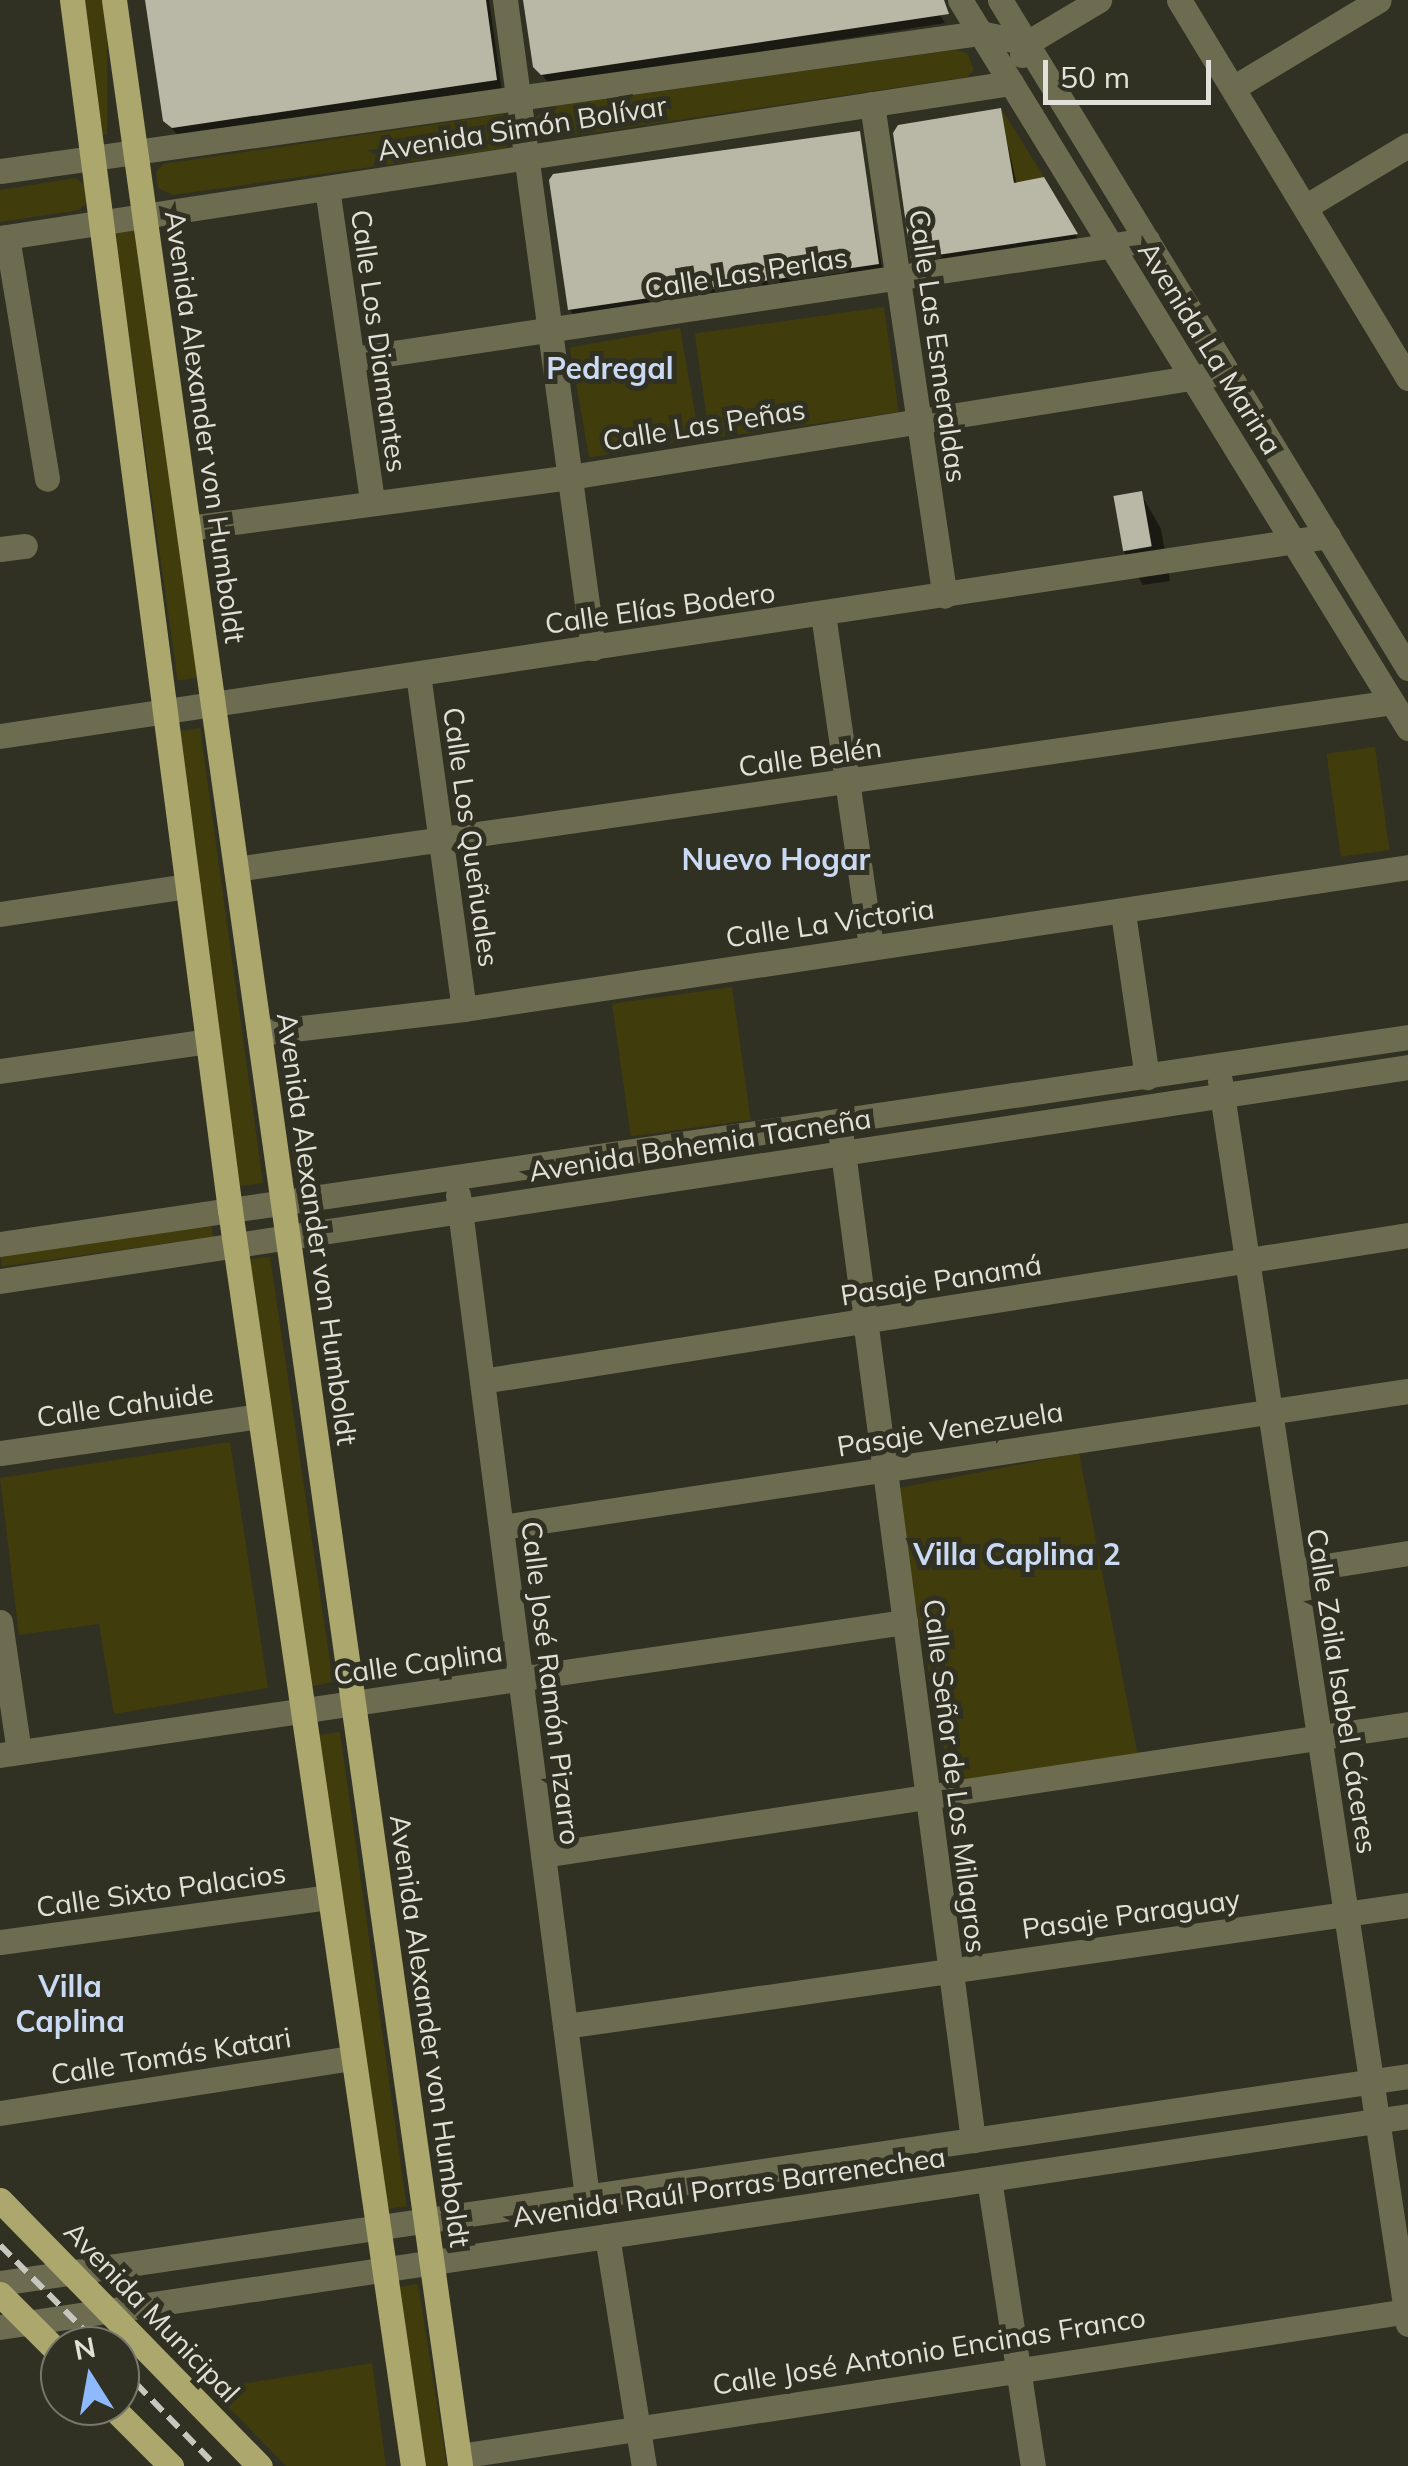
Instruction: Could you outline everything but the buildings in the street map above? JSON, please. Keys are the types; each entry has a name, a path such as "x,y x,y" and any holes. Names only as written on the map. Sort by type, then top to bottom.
{"main road":[{"path":"72,0 230,1210 413,2466"},
{"name":"Avenida Alexander von Humboldt","path":"114,0 460,2461"},
{"name":"Avenida Municipal","path":"0,2200 260,2466"},
{"path":"0,2294 40,2334"},
{"path":"131,2426 170,2466"}],"street":[{"path":"506,0 554,334 593,648"},
{"name":"Avenida La Marina","path":"960,0 1408,728"},
{"name":"Avenida La Marina","path":"1000,0 1328,536 1400,638 1408,668"},
{"path":"1011,82 1027,43 1099,0"},
{"path":"1180,0 1408,378"},
{"path":"1232,88 1379,0"},
{"name":"Avenida Simón Bolívar","path":"0,172 980,33 1027,43"},
{"name":"Avenida Simón Bolívar","path":"3,238 1011,82"},
{"name":"Calle Las Esmeraldas","path":"872,104 945,596"},
{"path":"1304,207 1408,145"},
{"name":"Calle Los Diamantes","path":"328,188 372,502"},
{"path":"3,238 47,478"},
{"name":"Calle Las Perlas","path":"353,360 554,334 1147,240"},
{"name":"Calle Las Peñas","path":"189,528 570,477 1227,372"},
{"name":"Calle Elías Bodero","path":"0,736 1328,536"},
{"path":"823,614 870,946"},
{"name":"Calle Los Queñuales","path":"418,674 464,1009"},
{"name":"Calle Belén","path":"236,869 1392,702"},
{"name":"Calle La Victoria","path":"259,1033 464,1009 1408,867"},
{"path":"0,914 188,886"},
{"path":"1122,912 1146,1077"},
{"name":"Avenida Bohemia Tacneña","path":"0,1244 1408,1037"},
{"path":"0,1071 208,1041"},
{"name":"Calle Zoila Isabel Cáceres","path":"1218,1066 1407,2315"},
{"name":"Avenida Bohemia Tacneña","path":"0,1281 1408,1066"},
{"name":"Calle Señor de Los Milagros","path":"839,1122 972,2140"},
{"name":"Calle José Ramón Pizarro","path":"456,1178 587,2197"},
{"name":"Pasaje Panamá","path":"482,1380 1408,1236"},
{"name":"Pasaje Venezuela","path":"501,1527 1408,1391"},
{"name":"Calle Cahuide","path":"0,1453 259,1416"},
{"path":"1294,1571 1408,1553"},
{"path":"0,1622 10,1753"},
{"name":"Calle Caplina","path":"10,1753 905,1622"},
{"path":"544,1855 1408,1724"},
{"name":"Calle Sixto Palacios","path":"0,1942 330,1897"},
{"name":"Pasaje Paraguay","path":"565,2026 1408,1905"},
{"name":"Calle Tomás Katari","path":"0,2113 352,2058"},
{"name":"Avenida Raúl Porras Barrenechea","path":"0,2283 1408,2076"},
{"name":"Avenida Raúl Porras Barrenechea","path":"0,2326 1408,2116"},
{"path":"989,2179 1034,2466"},
{"path":"607,2236 644,2466"},
{"name":"Calle José Antonio Encinas Franco","path":"460,2461 637,2426 1018,2366 1407,2315"}],"shaded area":[{"path":"85,0 107,0 107,134 85,134"},
{"path":"955,50 967,53 974,70 967,77 557,138 536,131 535,118 548,107"},
{"path":"1001,108 1044,177 1014,183"},
{"path":"504,114 513,137 506,148 173,195 158,188 156,172 163,164"},
{"path":"75,178 86,186 88,201 79,210 0,222 0,190"},
{"path":"136,226 199,678 178,681 114,229"},
{"path":"884,307 899,412 710,439 695,334"},
{"path":"680,328 699,438 589,458 570,347"},
{"path":"200,728 263,1183 239,1186 180,731"},
{"path":"1375,747 1389,850 1341,857 1326,754"},
{"path":"732,987 751,1120 631,1137 612,1004"},
{"path":"211,1223 213,1237 2,1267 0,1253"},
{"path":"270,1257 333,1682 309,1687 250,1259"},
{"path":"230,1442 268,1688 114,1714 99,1624 19,1635 0,1478"},
{"path":"1079,1453 1139,1761 953,1797 893,1489"},
{"path":"340,1732 407,2206 381,2210 314,1736"},
{"path":"418,2284 447,2466 426,2466 397,2287"},
{"path":"372,2363 386,2466 286,2466 211,2389"}],"railway":[{"path":"0,2245 80,2326"},
{"path":"140,2388 216,2466"}],"district":[{"name":"Pedregal","path":"610,368"},
{"name":"Nuevo Hogar","path":"776,859"},
{"name":"Villa Caplina 2","path":"1017,1554"},
{"name":"Villa Caplina","path":"70,2003"}]}
